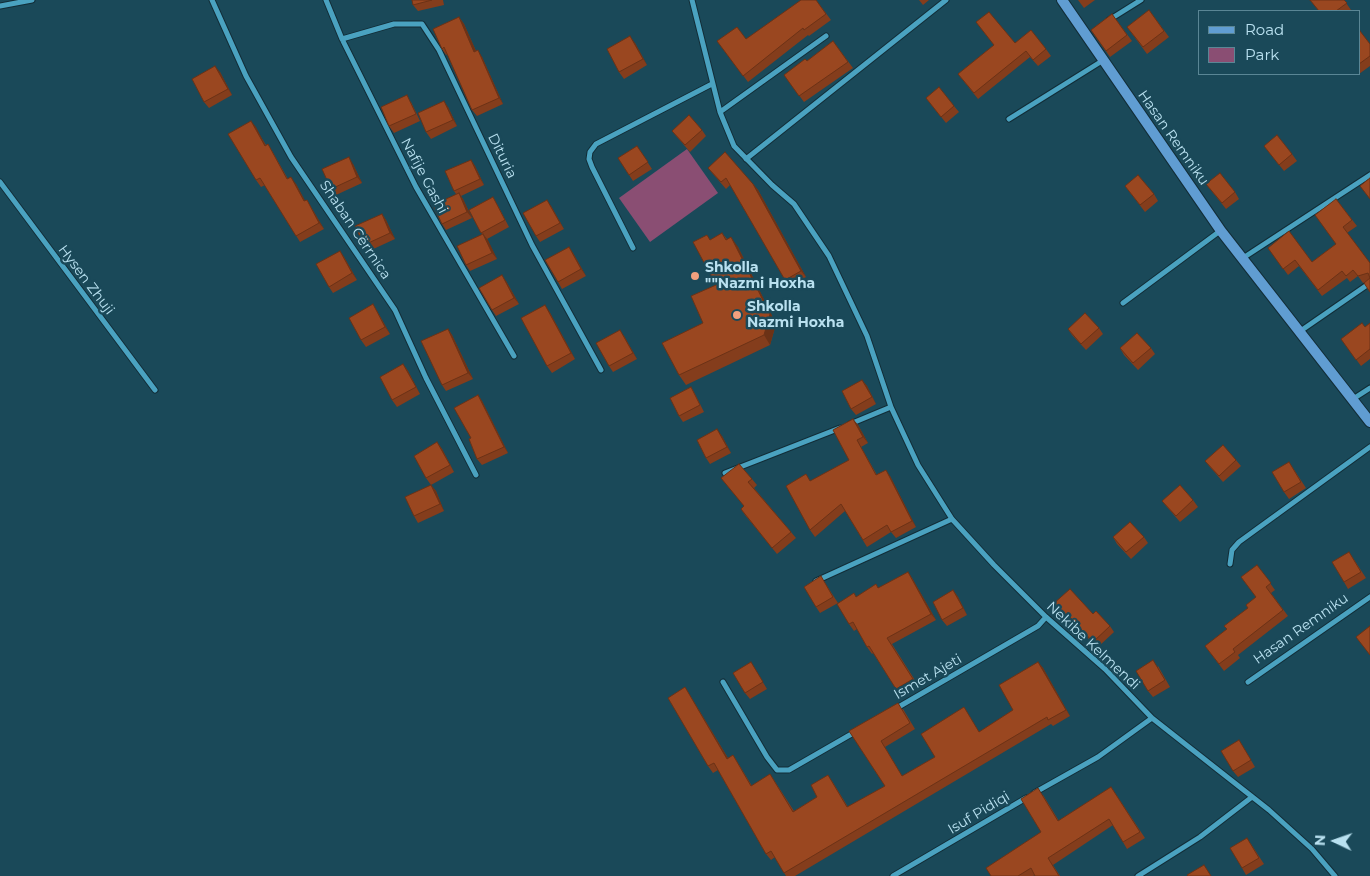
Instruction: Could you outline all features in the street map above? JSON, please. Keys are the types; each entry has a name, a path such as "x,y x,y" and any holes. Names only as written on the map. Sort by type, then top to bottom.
{"street":[{"path":"0,6 32,0"},
{"name":"Shaban Cërrnica","path":"212,0 246,76 291,156 395,310 426,378 476,475"},
{"name":"Nafije Gashi","path":"326,0 342,38 416,187 514,356"},
{"name":"Nekibe Kelmendi","path":"692,0 720,112 734,146 794,204 829,256 867,336 891,407 918,465 952,518 994,565 1046,617 1105,668 1152,718 1252,797 1312,850 1335,876"},
{"path":"746,159 946,0"},
{"name":"Hasan Remniku","path":"1062,0 1090,33 1102,61 1242,259 1370,422"},
{"path":"1101,26 1140,0"},
{"name":"Dituria","path":"342,38 394,24 422,24 439,50 532,245 601,370"},
{"path":"720,112 826,36"},
{"path":"1009,119 1102,61"},
{"path":"633,248 592,167 589,159 590,152 596,144 712,84"},
{"path":"1242,259 1370,175"},
{"name":"Hysen Zhuji","path":"0,182 155,390"},
{"path":"1123,304 1221,230"},
{"path":"1299,332 1370,283"},
{"path":"1353,400 1370,388"},
{"path":"725,473 891,407"},
{"path":"1230,564 1232,550 1239,542 1370,447"},
{"path":"812,584 952,518"},
{"name":"Hasan Remniku","path":"1248,682 1370,597"},
{"name":"Ismet Ajeti","path":"890,712 1038,626 1046,617"},
{"path":"723,682 767,757 777,770 789,770 865,726"},
{"name":"Isuf Pidiqi","path":"893,876 1098,756 1152,718"},
{"path":"1138,876 1200,837 1252,797"}],"green space":[{"path":"687,149 718,193 650,242 619,198"}],"building":[{"path":"412,0 432,0 413,5"},
{"path":"801,0 816,0 826,14 804,30 803,28 743,76 717,41 737,27 746,39"},
{"path":"1310,0 1344,0 1347,3 1337,10 1318,10"},
{"path":"1149,10 1164,31 1143,47 1127,27"},
{"path":"989,12 1015,43 1031,30 1046,49 1033,60 1026,51 974,93 958,74 994,45 976,22"},
{"path":"1112,14 1127,35 1106,51 1091,30"},
{"path":"459,17 474,52 478,50 499,98 472,110 444,47 442,49 433,29"},
{"path":"1360,31 1370,44 1370,56 1360,63"},
{"path":"630,36 643,59 619,72 607,49"},
{"path":"833,41 848,62 799,96 784,75 805,59 807,61"},
{"path":"215,66 228,89 204,102 192,79"},
{"path":"939,87 954,106 941,117 926,98"},
{"path":"407,95 416,114 389,126 381,107"},
{"path":"444,101 453,120 426,132 418,113"},
{"path":"689,115 702,130 685,145 672,131"},
{"path":"251,121 265,146 268,144 287,179 291,177 304,201 307,200 319,223 296,236 260,178 256,180 228,134"},
{"path":"1277,135 1292,154 1279,165 1264,146"},
{"path":"637,146 648,162 629,175 618,158"},
{"path":"725,152 753,184 801,271 785,280 726,178 721,182 708,168"},
{"path":"349,157 357,177 331,189 322,169"},
{"path":"471,160 480,179 454,191 445,171"},
{"path":"1220,173 1235,192 1222,203 1206,184"},
{"path":"1138,175 1154,194 1140,205 1125,186"},
{"path":"1370,178 1370,199 1360,186"},
{"path":"459,193 467,212 442,224 433,205"},
{"path":"493,197 505,220 481,233 469,210"},
{"path":"1336,199 1352,220 1343,227 1370,263 1370,278 1368,273 1358,276 1353,270 1346,276 1342,271 1318,290 1295,260 1283,269 1268,248 1289,231 1312,262 1336,244 1315,215"},
{"path":"547,200 560,223 536,236 523,213"},
{"path":"382,214 390,233 364,245 355,226"},
{"name":"Shkolla Nazmi Hoxha","path":"722,233 726,240 731,237 770,314 764,335 679,375 662,343 703,323 691,296 716,285 693,242 707,235 710,240"},
{"path":"483,234 492,253 466,265 457,246"},
{"path":"569,247 581,269 558,282 545,260"},
{"path":"340,251 352,273 329,287 316,264"},
{"path":"502,275 514,298 492,310 479,288"},
{"path":"1370,278 1370,292 1364,283"},
{"path":"373,304 385,327 361,340 349,318"},
{"path":"545,305 571,353 547,366 521,318"},
{"path":"1085,313 1099,328 1081,344 1068,329"},
{"path":"1362,323 1365,327 1370,323 1370,349 1356,360 1341,339"},
{"path":"448,329 468,373 442,385 421,341"},
{"path":"620,330 633,353 609,366 596,343"},
{"path":"1137,333 1151,348 1133,363 1120,348"},
{"path":"403,364 416,387 392,400 380,377"},
{"path":"862,380 872,397 851,409 842,391"},
{"path":"691,387 700,405 679,416 670,398"},
{"path":"478,395 504,447 477,459 469,439 471,438 454,408"},
{"path":"853,419 863,437 857,440 876,475 886,470 912,521 891,532 887,525 863,540 841,504 810,530 786,486 806,474 810,481 849,460 833,430"},
{"path":"717,429 727,447 706,458 697,440"},
{"path":"437,442 450,465 426,478 414,456"},
{"path":"1223,445 1236,460 1219,476 1205,461"},
{"path":"1289,462 1301,482 1284,492 1272,472"},
{"path":"739,464 752,479 748,482 791,532 772,548 741,509 744,506 721,478"},
{"path":"431,485 440,504 414,516 405,497"},
{"path":"1180,485 1193,500 1176,516 1162,501"},
{"path":"1130,522 1144,537 1126,552 1113,537"},
{"path":"1349,552 1361,572 1344,582 1332,562"},
{"path":"1257,565 1271,583 1266,587 1283,610 1233,649 1235,652 1219,664 1205,646 1227,629 1224,626 1248,608 1246,605 1256,597 1241,577"},
{"path":"908,572 931,614 887,638 913,679 896,689 869,646 867,647 853,622 849,624 837,604 854,593 856,597 876,584 878,588"},
{"path":"821,576 833,597 816,607 804,587"},
{"path":"1070,589 1093,614 1096,611 1110,626 1093,642 1069,616 1066,620 1052,605"},
{"path":"953,590 963,608 942,620 933,602"},
{"path":"1370,626 1370,655 1356,637"},
{"path":"1153,660 1165,680 1148,691 1136,671"},
{"path":"751,662 763,682 745,693 733,673"},
{"path":"1038,662 1066,710 1048,720 1047,717 784,873 771,851 766,854 714,763 708,766 668,698 685,687 727,759 733,755 751,786 770,774 793,812 817,797 811,785 828,775 847,807 885,786 849,731 898,703 910,723 881,741 902,776 935,757 921,734 964,707 979,732 1013,710 999,685"},
{"path":"1239,740 1251,760 1233,771 1221,751"},
{"path":"1111,787 1140,832 1123,842 1109,819 1048,858 1059,876 1035,876 1031,868 1018,876 991,876 986,868 1041,832 1021,799 1038,788 1058,821"},
{"path":"1247,838 1259,858 1242,868 1230,848"},
{"path":"1204,865 1211,876 1187,875"}],"place":[{"name":"Shkolla \"\"Nazmi Hoxha","path":"695,276"},
{"name":"Shkolla Nazmi Hoxha","path":"737,315"}]}
